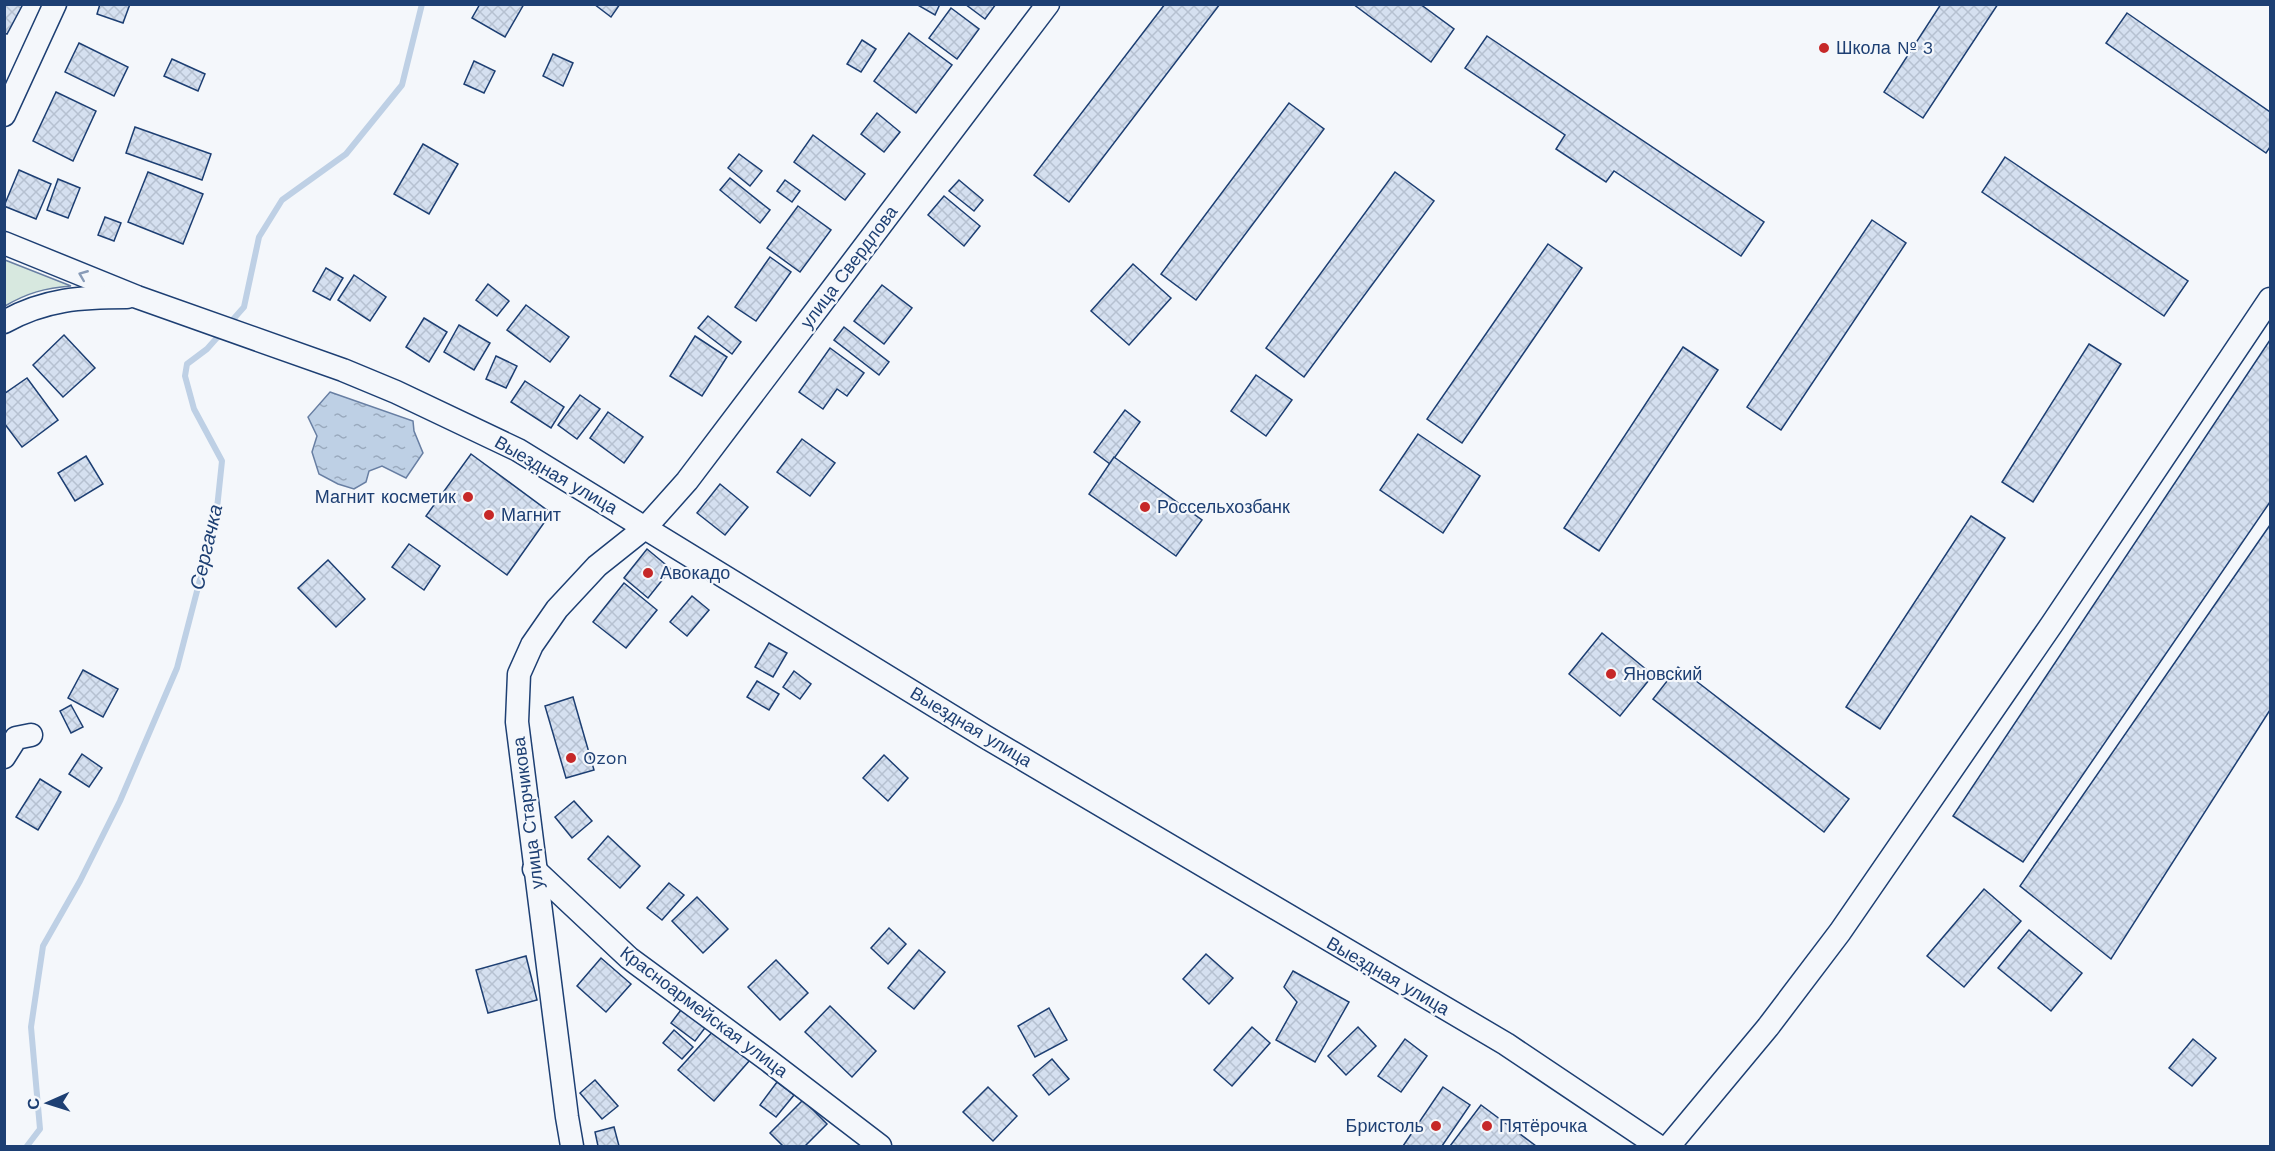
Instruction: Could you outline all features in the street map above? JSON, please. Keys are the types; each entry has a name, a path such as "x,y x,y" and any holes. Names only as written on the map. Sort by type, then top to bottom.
{"street":[{"path":"4,115 54,4"},
{"name":"улица Свердлова","path":"646,527 694,472 1048,4"},
{"name":"Выездная улица","path":"4,243 137,297 332,366 396,392 508,445 646,527 994,742 1506,1044 1658,1146"},
{"path":"4,322 46,304 80,297 137,297"},
{"path":"1669,1146 1768,1027 1840,932 2046,634 2271,299"},
{"name":"улица Старчикова","path":"572,1146 534,869 517,722 519,674 531,645 557,609 597,566 646,527"},
{"path":"4,757 16,738 31,735"},
{"name":"Красноармейская улица","path":"534,869 629,958 770,1061 880,1146"}],"shaded area":[{"path":"5,260 71,286 36,292 5,306"}],"water":[{"path":"330,392 413,421 414,431 423,453 406,478 382,466 369,471 366,482 354,489 319,474 312,452 317,436 308,417"}],"building":[{"path":"4,4 23,4 7,34 4,33"},
{"path":"100,4 130,4 123,23 97,14"},
{"path":"480,4 524,4 505,37 472,18"},
{"path":"594,4 620,4 611,17"},
{"path":"916,4 940,4 935,15"},
{"path":"965,4 996,4 985,19"},
{"path":"1165,4 1220,4 1069,202 1034,175"},
{"path":"1353,4 1420,4 1454,29 1431,62"},
{"path":"1941,4 1998,4 1923,118 1884,92"},
{"path":"951,8 979,29 957,59 929,38"},
{"path":"2127,13 2270,112 2270,147 2266,153 2106,43"},
{"path":"909,33 952,65 916,113 874,81"},
{"path":"1487,36 1764,222 1741,256 1614,171 1606,182 1556,149 1565,135 1465,68"},
{"path":"862,40 876,49 861,72 847,64"},
{"path":"79,43 128,67 114,96 65,72"},
{"path":"553,54 573,63 563,86 543,76"},
{"path":"172,59 205,74 198,91 164,76"},
{"path":"474,61 495,71 484,93 464,84"},
{"path":"56,92 96,111 73,161 33,141"},
{"path":"1289,103 1324,129 1196,300 1161,274"},
{"path":"877,113 900,132 884,152 861,134"},
{"path":"135,127 211,154 202,180 126,153"},
{"path":"813,135 865,174 845,200 794,162"},
{"path":"423,144 458,164 429,214 394,194"},
{"path":"739,154 762,171 750,186 728,168"},
{"path":"2005,157 2188,281 2164,316 1982,192"},
{"path":"19,170 51,184 36,219 4,206"},
{"path":"148,172 203,194 183,244 128,222"},
{"path":"1395,172 1434,201 1304,377 1266,348"},
{"path":"730,178 770,210 760,223 720,190"},
{"path":"58,179 80,188 68,218 47,210"},
{"path":"785,180 800,191 792,202 777,191"},
{"path":"959,180 983,200 974,211 949,191"},
{"path":"944,196 980,226 964,246 928,215"},
{"path":"798,206 831,230 800,272 767,248"},
{"path":"105,217 121,223 114,241 98,235"},
{"path":"1872,220 1906,243 1781,430 1747,407"},
{"path":"1548,244 1582,268 1462,443 1427,419"},
{"path":"770,257 791,272 756,321 735,307"},
{"path":"1133,264 1171,298 1129,345 1091,311"},
{"path":"326,268 343,278 330,300 313,291"},
{"path":"354,275 386,297 370,321 338,300"},
{"path":"488,284 509,301 497,316 476,300"},
{"path":"882,285 912,308 884,344 854,321"},
{"path":"526,305 569,337 550,362 507,330"},
{"path":"708,316 741,342 732,354 698,328"},
{"path":"424,318 447,332 429,362 406,347"},
{"path":"459,325 490,343 474,370 444,352"},
{"path":"844,327 889,362 879,375 834,340"},
{"path":"64,335 95,368 63,397 33,365"},
{"path":"695,336 727,357 702,396 670,376"},
{"path":"2270,340 2270,502 2023,862 1953,816"},
{"path":"2089,344 2121,364 2033,502 2002,482"},
{"path":"1683,347 1718,370 1599,551 1564,528"},
{"path":"830,348 864,373 847,396 837,389 823,409 799,392"},
{"path":"496,356 517,366 506,388 486,379"},
{"path":"1256,375 1292,400 1266,436 1231,411"},
{"path":"27,378 58,420 22,447 4,423 4,394"},
{"path":"525,381 564,407 551,428 511,402"},
{"path":"580,395 600,409 577,439 558,425"},
{"path":"1125,410 1140,422 1110,464 1094,452"},
{"path":"608,412 643,437 624,463 590,438"},
{"path":"1418,434 1480,476 1443,533 1380,490"},
{"path":"802,439 835,463 810,496 777,472"},
{"name":"Магнит","path":"471,454 551,513 507,575 426,516"},
{"path":"86,456 103,484 75,501 58,473"},
{"name":"Россельхозбанк","path":"1114,457 1202,520 1176,556 1089,494"},
{"path":"720,484 748,507 725,535 697,513"},
{"path":"1971,516 2005,538 1880,729 1846,707"},
{"path":"2270,525 2270,710 2111,959 2020,886"},
{"path":"409,544 440,566 424,590 392,567"},
{"path":"647,549 671,569 648,598 624,578"},
{"path":"328,560 365,599 336,627 298,588"},
{"path":"624,583 657,610 626,648 593,622"},
{"path":"692,596 709,610 687,636 670,622"},
{"name":"Яновский","path":"1602,633 1653,675 1620,716 1569,674"},
{"path":"769,643 787,653 773,677 755,667"},
{"path":"1678,667 1849,799 1824,832 1653,699"},
{"path":"83,670 118,689 103,717 68,698"},
{"path":"794,671 811,684 800,699 783,687"},
{"path":"757,681 779,694 769,710 747,697"},
{"path":"573,697 594,770 566,778 545,706"},
{"path":"71,705 83,727 71,733 60,711"},
{"path":"82,754 102,768 89,787 69,774"},
{"path":"884,755 908,778 888,801 863,778"},
{"path":"40,779 61,792 38,830 16,817"},
{"path":"574,801 592,821 572,838 555,817"},
{"path":"608,836 640,866 620,888 588,859"},
{"path":"669,883 684,895 662,920 647,908"},
{"path":"1984,889 2021,921 1964,987 1927,956"},
{"path":"697,897 728,929 703,953 672,921"},
{"path":"889,928 906,944 888,964 871,948"},
{"path":"2029,930 2082,973 2051,1011 1998,968"},
{"path":"919,950 945,972 914,1009 888,988"},
{"path":"1206,954 1233,978 1209,1004 1183,979"},
{"path":"526,956 537,1000 488,1013 476,970"},
{"path":"601,958 631,984 606,1012 577,986"},
{"path":"776,960 808,993 780,1020 748,987"},
{"path":"1293,971 1349,1002 1315,1062 1276,1040 1297,1002 1284,987"},
{"path":"684,1006 708,1024 695,1041 671,1023"},
{"path":"830,1006 876,1051 852,1077 805,1032"},
{"path":"1049,1008 1067,1040 1035,1057 1018,1026"},
{"path":"1252,1027 1270,1043 1232,1086 1214,1070"},
{"path":"1358,1027 1376,1046 1346,1075 1328,1056"},
{"path":"715,1029 750,1060 714,1101 678,1070"},
{"path":"674,1030 693,1047 682,1059 663,1043"},
{"path":"1405,1039 1427,1056 1401,1092 1378,1076"},
{"path":"2193,1039 2216,1058 2192,1086 2169,1068"},
{"path":"1052,1059 1069,1079 1049,1095 1033,1075"},
{"path":"595,1080 618,1106 602,1119 580,1093"},
{"path":"777,1082 794,1095 776,1117 760,1105"},
{"path":"988,1087 1017,1116 993,1141 963,1112"},
{"name":"Бристоль","path":"1443,1087 1470,1105 1442,1146 1403,1146"},
{"path":"803,1100 827,1124 805,1146 783,1146 770,1133"},
{"name":"Пятёрочка","path":"1481,1105 1536,1146 1450,1146"},
{"path":"614,1127 619,1146 598,1146 595,1132"}],"waterway":[{"name":"Сергачка","path":"229,324 244,307 259,237 282,200 346,154 402,85 422,4"},
{"name":"Сергачка","path":"27,1146 40,1129 31,1027 43,946 80,881 120,801 177,668 216,518 222,461 194,409 185,376 187,364 207,349 223,331"}],"place":[{"name":"Школа № 3","path":"1824,48"},
{"name":"Магнит косметик","path":"468,497"},
{"name":"Россельхозбанк","path":"1145,507"},
{"name":"Магнит","path":"489,515"},
{"name":"Авокадо","path":"648,573"},
{"name":"Яновский","path":"1611,674"},
{"name":"Ozon","path":"571,758"},
{"name":"Бристоль","path":"1436,1126"},
{"name":"Пятёрочка","path":"1487,1126"}]}
